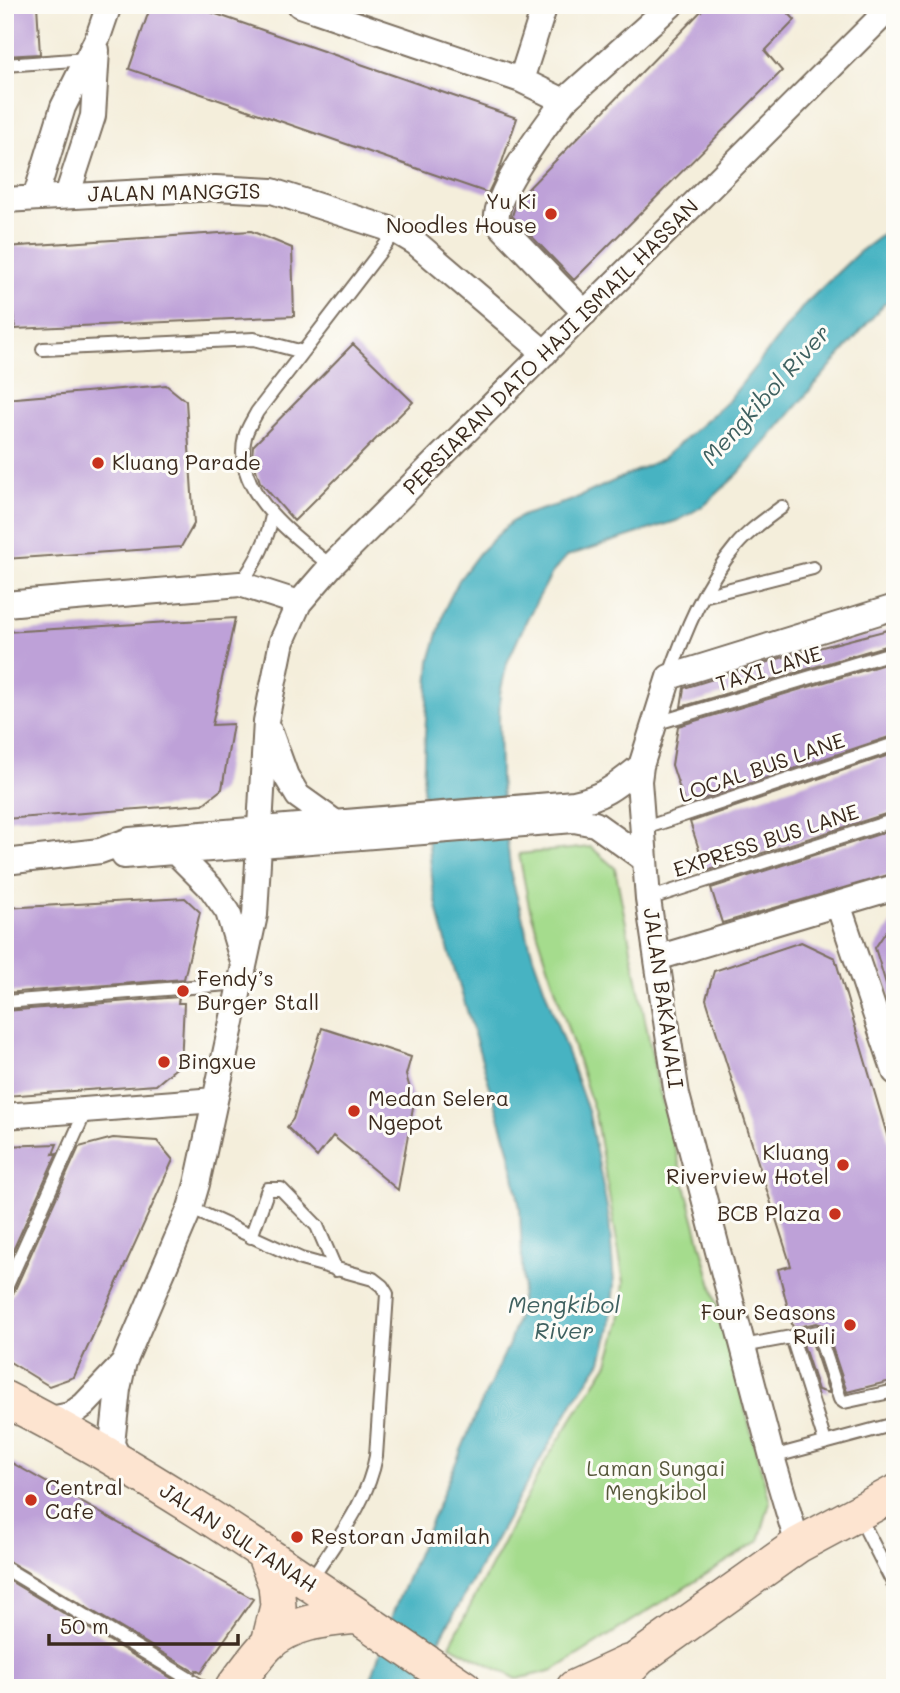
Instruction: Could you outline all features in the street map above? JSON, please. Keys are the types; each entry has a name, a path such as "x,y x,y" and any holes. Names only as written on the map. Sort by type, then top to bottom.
{"street":[{"path":"35,198 64,107 98,37 109,5"},
{"path":"300,5 521,80 564,101"},
{"path":"521,80 545,5"},
{"path":"586,313 497,222 498,205 522,160 564,101 671,5"},
{"name":"PERSIARAN DATO HAJI ISMAIL HASSAN","path":"124,1362 190,1208 215,1100 255,915 266,721 282,641 299,603 331,566 893,5"},
{"path":"67,196 93,116 98,37"},
{"name":"JALAN MANGGIS","path":"5,200 215,188 261,190 304,201 396,231 416,243 545,353"},
{"path":"5,604 240,584 299,603"},
{"path":"669,677 895,607"},
{"name":"JALAN BAKAWALI","path":"669,677 641,766 641,829 648,899 677,1095 797,1545"},
{"path":"266,721 286,776 298,796 343,827"},
{"path":"100,851 129,857 176,853 261,837 343,827 574,811 607,793 641,766"},
{"path":"574,811 644,859"},
{"path":"5,862 100,851 130,840 261,837"},
{"path":"176,853 211,888 228,912 242,974"},
{"path":"657,958 895,887"},
{"path":"838,904 890,1041 895,1072"},
{"path":"5,1116 215,1100"},
{"path":"46,1420 70,1415 84,1405 124,1362"},
{"path":"122,1464 112,1444 124,1362"},
{"name":"JALAN SULTANAH","path":"5,1399 122,1464 263,1550 464,1688"},
{"path":"610,1688 639,1658 797,1545 895,1493"},
{"path":"263,1550 276,1584 278,1606 269,1643"},
{"path":"233,1688 269,1643 289,1630 357,1616"},
{"path":"574,1688 639,1658"}],"lane":[{"path":"5,65 87,59"},
{"path":"331,566 272,516 251,480 244,461 245,437 257,412 396,231"},
{"path":"43,349 254,338 303,352"},
{"path":"669,677 686,628 703,596 736,546 782,507"},
{"path":"240,584 254,565 268,535 272,516"},
{"path":"703,596 813,568"},
{"name":"TAXI LANE","path":"654,724 895,652"},
{"name":"LOCAL BUS LANE","path":"641,829 895,744"},
{"name":"EXPRESS BUS LANE","path":"648,899 895,820"},
{"path":"5,1002 242,974"},
{"path":"5,1290 86,1110"},
{"path":"251,1237 268,1189 281,1189 317,1226 336,1270"},
{"path":"190,1208 301,1259 373,1279 387,1294 373,1475 365,1493 309,1583"},
{"path":"743,1346 818,1332 840,1399 844,1402 895,1391"},
{"path":"792,1337 825,1442"},
{"path":"772,1457 895,1424"},
{"path":"858,1513 895,1587"},
{"path":"5,1568 204,1688"}],"green space":[{"name":"Laman Sungai Mengkibol","path":"591,847 615,868 658,1085 770,1502 759,1541 554,1670 517,1679 450,1645 546,1460 608,1363 620,1322 624,1282 595,1114 529,906 519,854"}],"water":[{"name":"Mengkibol River","path":"895,225 895,296 884,304 739,473 706,504 679,520 567,556 552,573 507,663 500,694 500,779 511,875 533,956 589,1114 609,1218 614,1284 610,1328 601,1361 574,1401 439,1641 419,1688 368,1688 394,1610 475,1417 509,1344 523,1285 520,1209 510,1153 442,928 433,887 423,788 425,734 430,661 446,606 459,580 480,552 511,522 524,515 570,501 662,459 728,401 805,304 858,253"}],"building":[{"path":"5,5 37,5 40,54 5,56"},
{"path":"151,5 190,5 517,118 500,168 488,193 129,69"},
{"path":"707,5 781,5 795,20 765,51 782,71 574,280 512,216 517,200"},
{"path":"251,231 292,248 294,316 15,329 5,247"},
{"path":"353,344 413,402 294,521 260,482 252,457 253,446"},
{"name":"Kluang Parade","path":"166,385 186,401 194,524 181,547 5,559 5,399"},
{"path":"235,618 212,725 233,724 222,789 203,804 5,819 5,632"},
{"path":"895,628 895,643 681,707 684,688 784,657"},
{"path":"895,661 895,735 685,805 672,765 678,726"},
{"path":"895,753 895,811 706,871 690,822"},
{"path":"895,829 895,873 722,923 711,888"},
{"path":"185,898 200,912 184,979 5,993 5,908"},
{"path":"895,918 895,996 890,997 875,948"},
{"name":"BCB Plaza","path":"801,942 835,958 895,1162 895,1380 847,1392 825,1326 817,1323 793,1328 778,1269 791,1266 706,999 714,971"},
{"path":"179,997 178,1003 184,1003 181,1064 156,1085 5,1096 5,1011"},
{"name":"Medan Selera Ngepot","path":"322,1028 411,1057 406,1075 414,1102 398,1190 333,1136 317,1157 287,1127 293,1119"},
{"path":"113,1138 157,1141 173,1160 74,1377 49,1386 5,1359 5,1299 13,1294 79,1147"},
{"path":"57,1144 53,1154 57,1153 5,1268 5,1146"},
{"path":"812,1342 829,1393 818,1390 803,1344"},
{"path":"5,1459 253,1599 201,1673 196,1670 195,1672 5,1559"},
{"path":"5,1578 186,1687 13,1688 5,1683"}],"place":[{"name":"Yu Ki Noodles House","path":"551,214"},
{"name":"Kluang Parade","path":"98,463"},
{"name":"Fendy’s Burger Stall","path":"183,991"},
{"name":"Bingxue","path":"164,1062"},
{"name":"Medan Selera Ngepot","path":"354,1111"},
{"name":"Kluang Riverview Hotel","path":"843,1165"},
{"name":"BCB Plaza","path":"835,1214"},
{"name":"Four Seasons Ruili","path":"850,1325"},
{"name":"Central Cafe","path":"31,1500"},
{"name":"Restoran Jamilah","path":"297,1537"}]}
